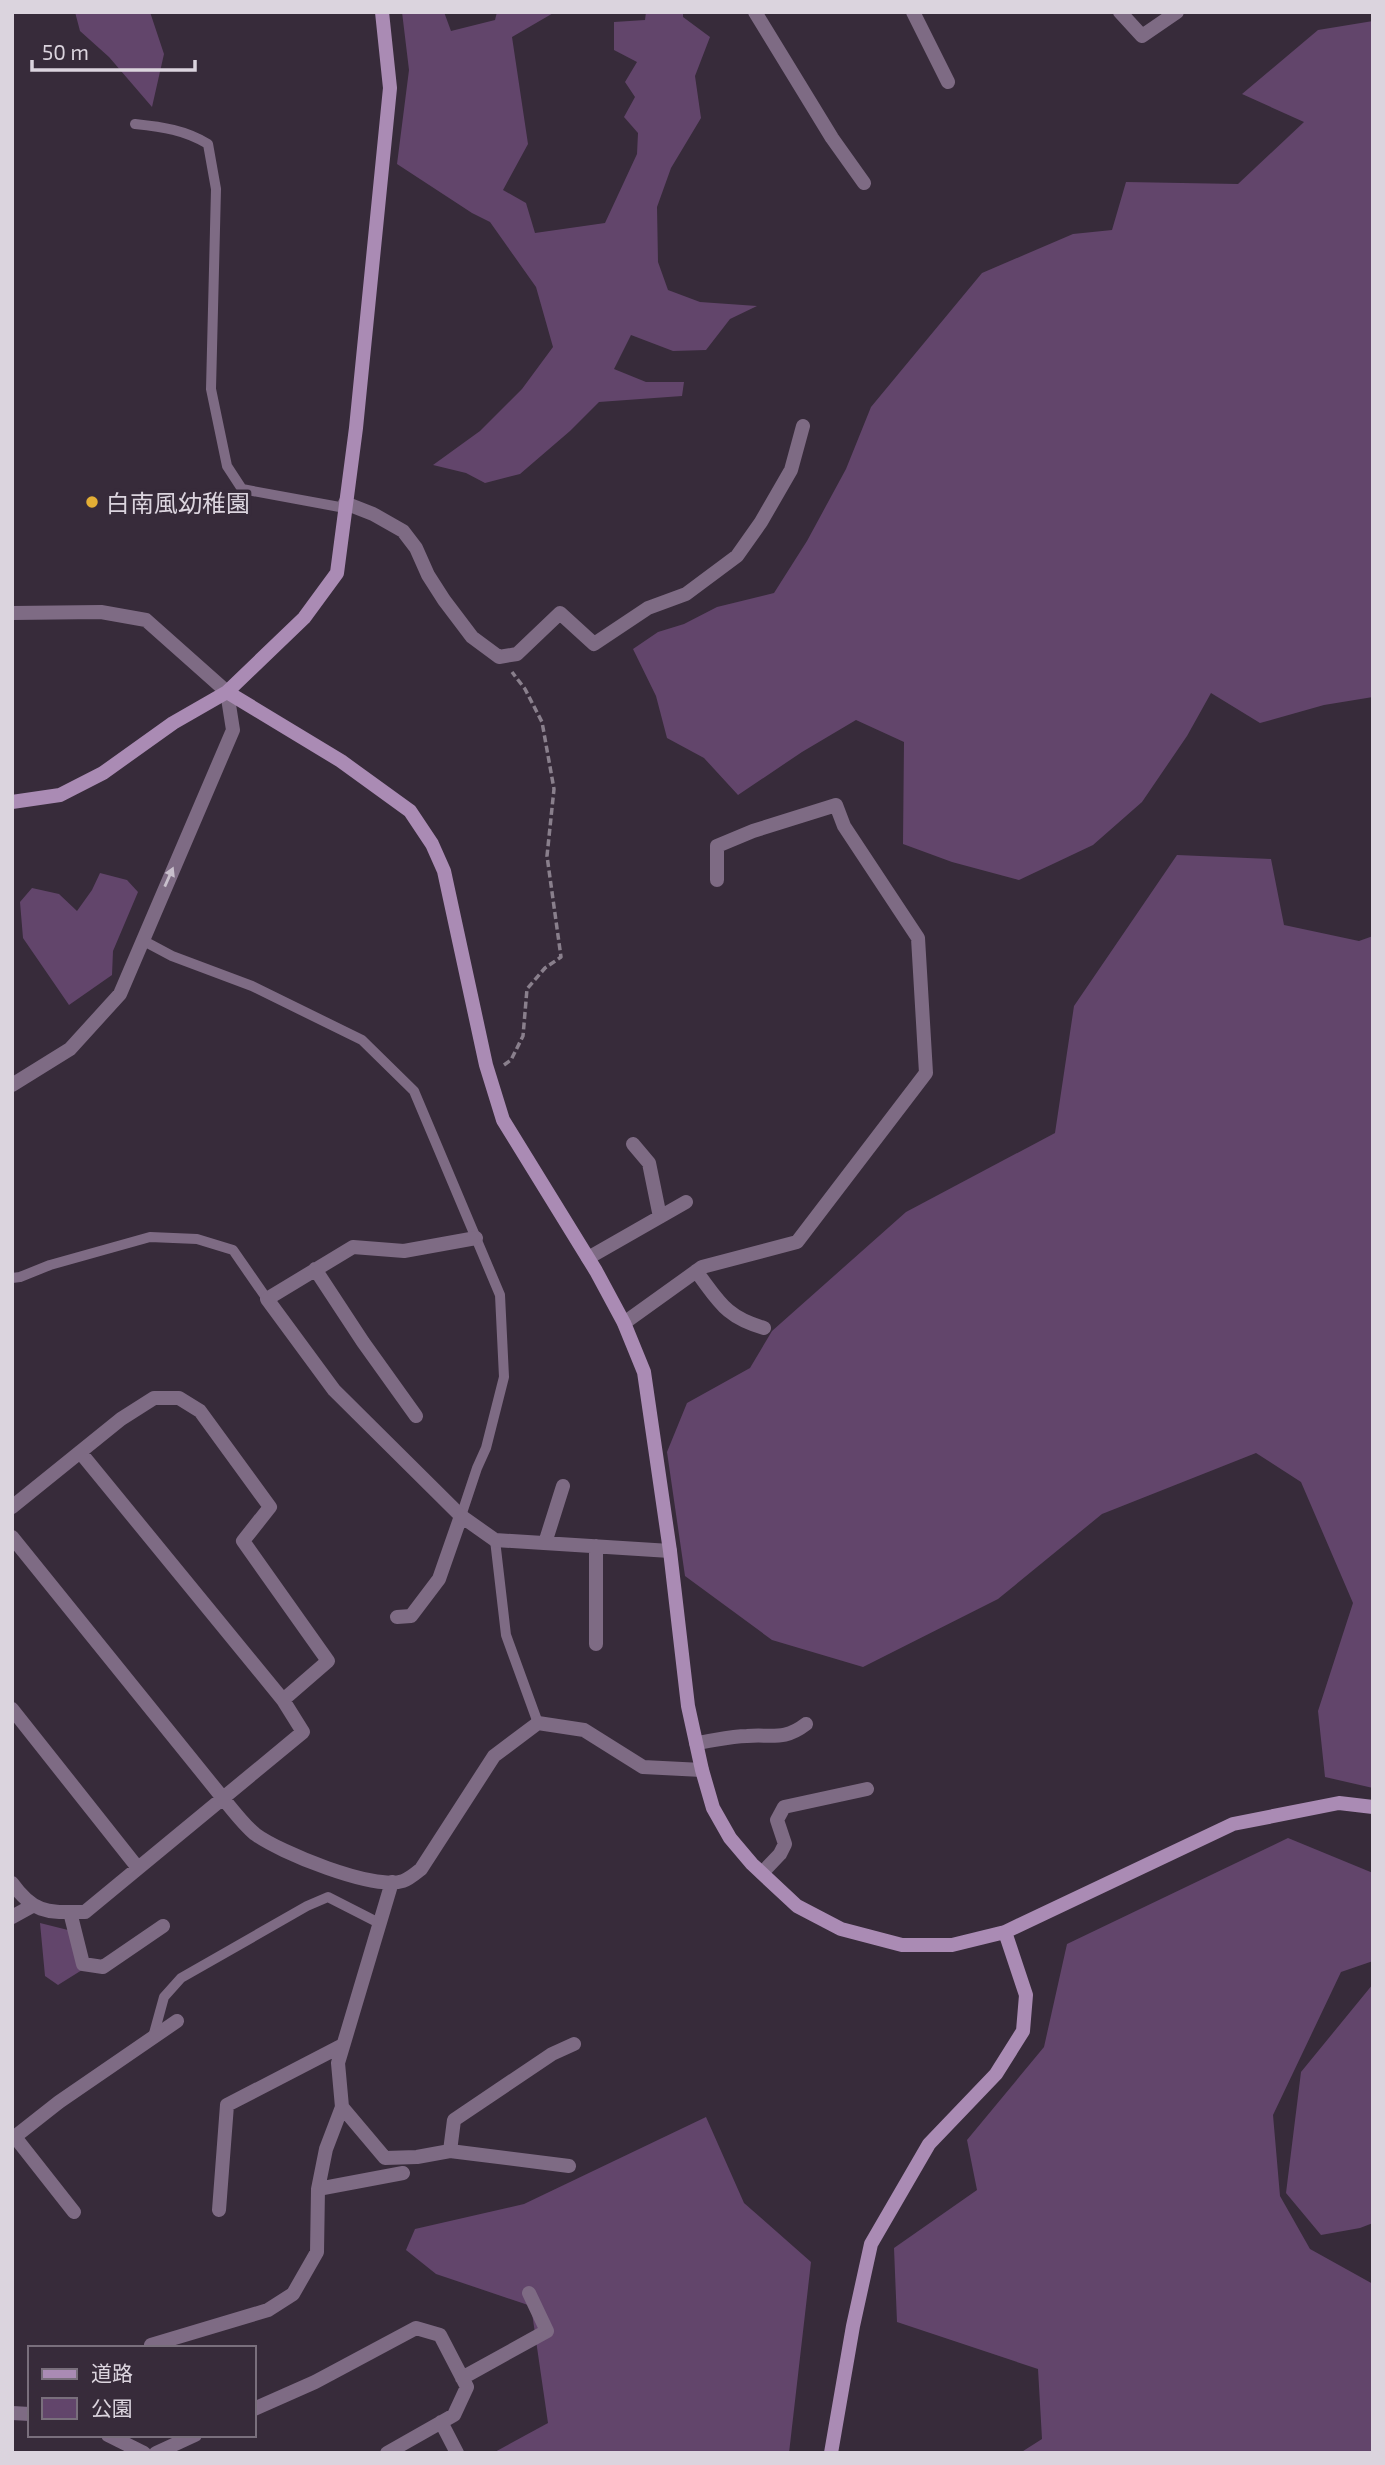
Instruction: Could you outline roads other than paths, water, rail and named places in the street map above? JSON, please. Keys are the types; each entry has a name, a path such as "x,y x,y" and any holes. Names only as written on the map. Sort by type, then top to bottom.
{"street":[{"path":"12,802 60,794 103,773 173,723 227,692 304,618 337,573 356,428 390,88 382,12"},
{"path":"755,12 832,138 864,183"},
{"path":"913,12 948,82"},
{"path":"1120,12 1142,36 1177,12"},
{"path":"345,506 373,514 403,531 416,548 428,575 444,600 472,637 499,657 517,654 561,613 594,644 648,608 686,594 737,556 761,522 791,470 803,426"},
{"path":"12,613 101,612 146,620 227,692 341,761 410,811 432,844 444,871 487,1069 503,1120 588,1258 624,1323 644,1372 670,1551 688,1706 713,1808 730,1838 797,1906 841,1929 902,1945 953,1945 1004,1932 1233,1824 1339,1803 1373,1807"},
{"path":"12,1085 70,1049 120,995 233,730 227,692"},
{"path":"624,1323 702,1267 797,1242 926,1073 918,938 845,826 836,805 753,831 718,846 717,880"},
{"path":"633,1144 649,1163 660,1217"},
{"path":"588,1258 686,1202"},
{"path":"477,1238 404,1251 353,1247 267,1299 334,1390 461,1516 495,1541 670,1551"},
{"path":"315,1269 416,1416"},
{"path":"696,1271 725,1310 744,1322 764,1328"},
{"path":"12,1507 121,1419 153,1398 179,1398 200,1411 270,1507 243,1541 328,1661 283,1700"},
{"path":"12,1883 32,1906 44,1912 85,1912 303,1732 283,1700 80,1452"},
{"path":"545,1543 562,1486"},
{"path":"397,1617 411,1616 439,1579 461,1516"},
{"path":"12,1537 253,1832 272,1844 327,1868 380,1882 403,1881 421,1869 494,1756 538,1723 584,1730 643,1767 702,1770"},
{"path":"596,1546 596,1644"},
{"path":"12,1709 138,1868"},
{"path":"696,1743 747,1735 774,1737 794,1733 806,1724"},
{"path":"762,1873 780,1854 785,1844 777,1820 784,1807 867,1790"},
{"path":"151,2345 268,2310 293,2294 317,2252 318,2189 326,2149 342,2106 338,2063 392,1882"},
{"path":"12,1917 32,1906"},
{"path":"70,1912 83,1964 103,1968 163,1926"},
{"path":"831,2453 853,2326 871,2244 929,2144 996,2074 1023,2031 1026,1995 1004,1932"},
{"path":"74,2212 14,2138 59,2102 177,2021"},
{"path":"219,2210 227,2105 343,2045"},
{"path":"450,2151 454,2120 552,2054 574,2045"},
{"path":"342,2106 385,2158 417,2157 450,2151 569,2166"},
{"path":"318,2189 403,2173"},
{"path":"462,2378 548,2332 529,2293"},
{"path":"256,2408 315,2382 416,2328 440,2335 467,2387 454,2415 387,2453"},
{"path":"441,2422 457,2453"},
{"path":"112,2437 144,2453"},
{"path":"156,2453 191,2437"}],"lane":[{"path":"135,124 191,134 208,145 216,189 211,389 227,466 243,489 345,506"},
{"path":"142,940 172,956 252,986 362,1040 414,1091 500,1295 505,1377 486,1448 461,1516"},
{"path":"12,1278 150,1237 197,1239 233,1250 267,1299"},
{"path":"495,1541 506,1635 538,1723"},
{"path":"153,2037 164,1997 181,1978 307,1906 328,1897 379,1923"}],"place":[{"name":"白南風幼稚園","path":"92,502"}]}
